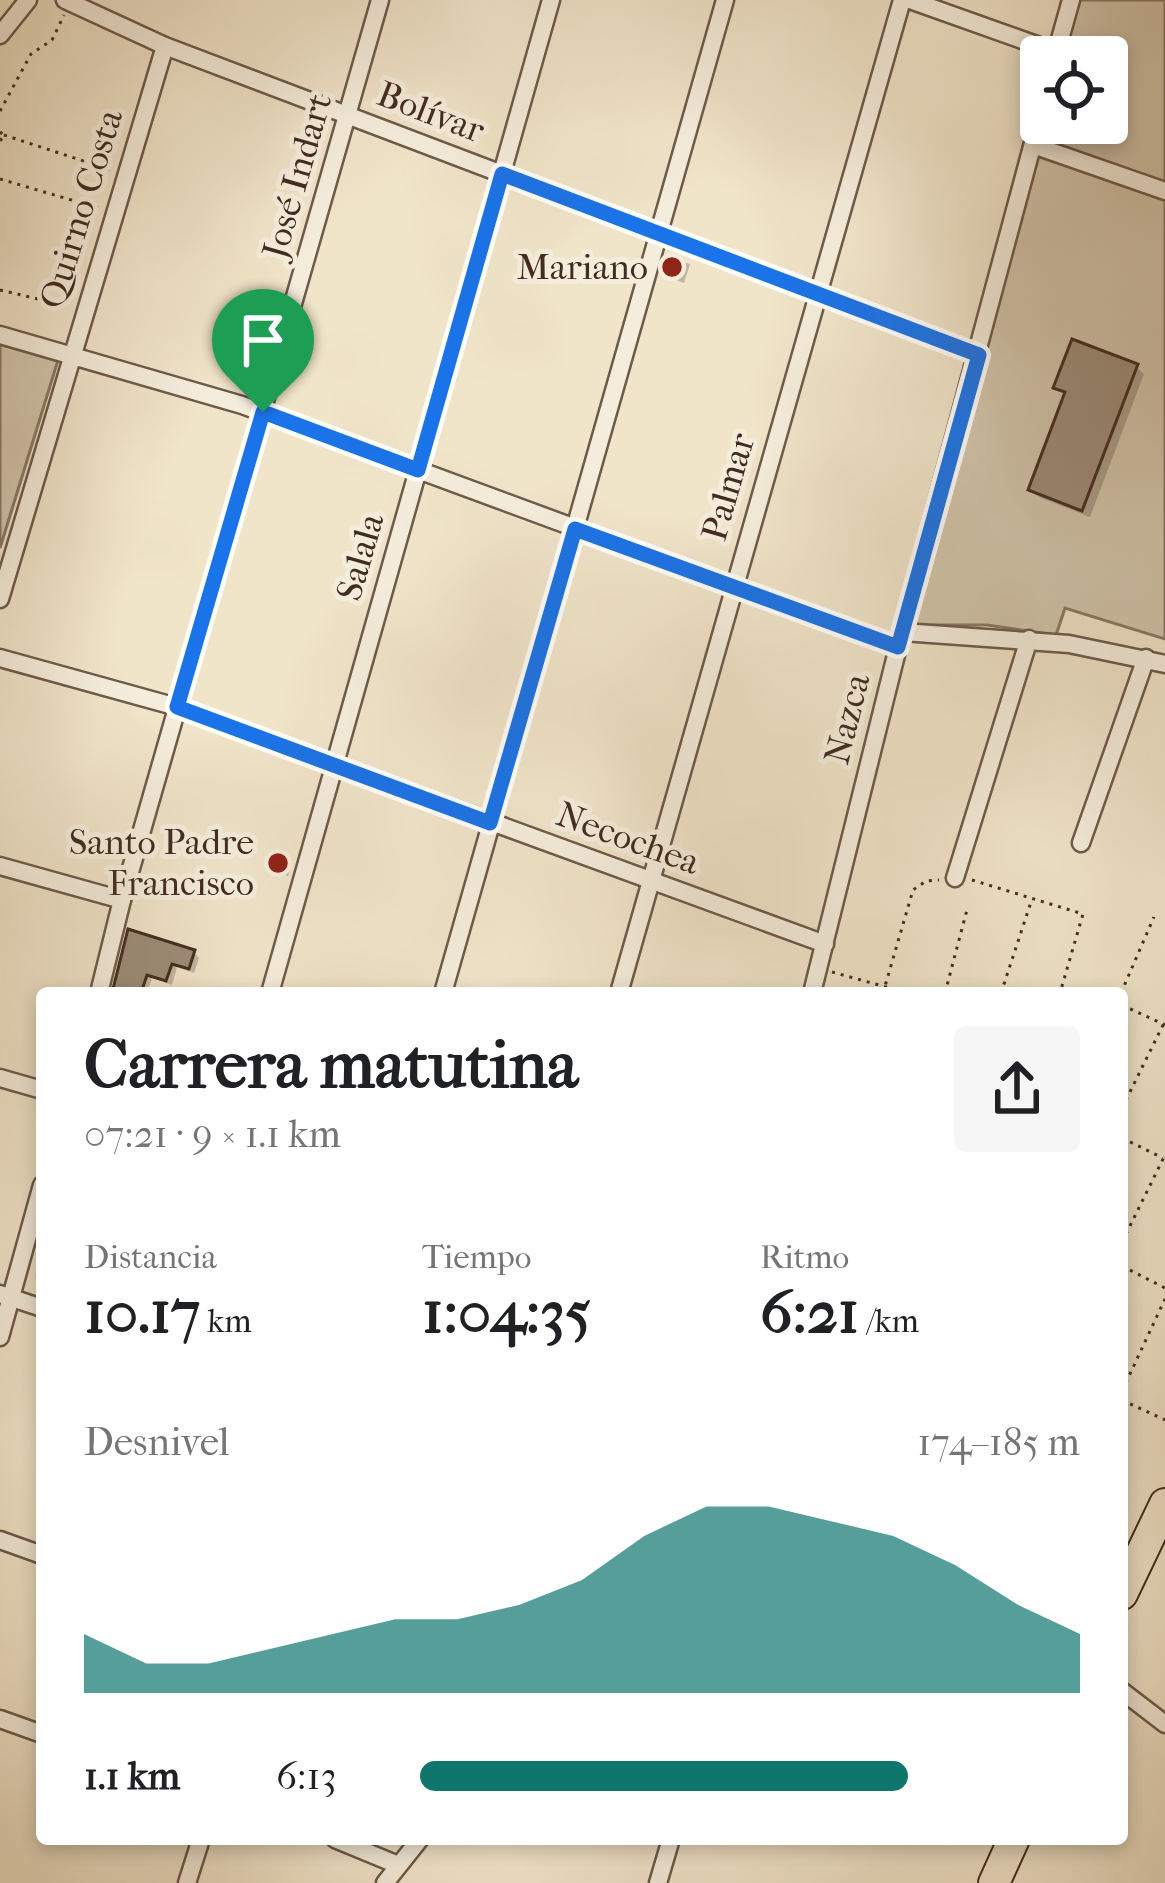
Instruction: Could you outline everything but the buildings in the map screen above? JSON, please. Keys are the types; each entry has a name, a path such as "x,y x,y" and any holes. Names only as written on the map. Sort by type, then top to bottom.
{"highway":[{"path":"1128,1581 1165,1504"},
{"path":"994,1883 1011,1845"}],"street":[{"path":"0,35 28,0"},
{"name":"José Indart","path":"100,987 380,0"},
{"name":"Salala","path":"272,987 551,0"},
{"path":"445,987 725,0"},
{"path":"906,0 1020,41"},
{"name":"Palmar","path":"622,987 906,0"},
{"path":"1061,36 1071,0"},
{"name":"Bolívar","path":"68,1 165,46 979,355"},
{"name":"Quirno Costa","path":"0,599 165,46"},
{"path":"1033,146 1165,191"},
{"name":"Nazca","path":"813,987 1033,146"},
{"path":"0,335 263,412 733,588 901,640 1029,639 1165,664"},
{"path":"955,878 1029,639"},
{"name":"Necochea","path":"0,658 177,707 825,944"},
{"path":"1081,844 1146,658"},
{"path":"0,866 122,900"},
{"path":"0,1078 36,1088"},
{"path":"0,1337 6,1295 36,1203"},
{"path":"6,1295 36,1306"},
{"path":"0,1540 36,1553"},
{"path":"1128,1696 1165,1724"},
{"path":"0,1719 36,1732"},
{"path":"187,1883 199,1845"},
{"path":"350,1845 398,1865"},
{"path":"385,1883 416,1845"},
{"path":"658,1883 668,1845"}],"path":[{"path":"0,111 31,54 52,40 68,1"},
{"path":"1,136 127,175"},
{"path":"0,179 102,209"},
{"path":"0,290 85,310"},
{"path":"885,987 913,890 926,881 955,878 1083,914 1062,987"},
{"path":"1003,987 1032,899"},
{"path":"947,987 968,906"},
{"path":"1124,987 1154,917"},
{"path":"818,968 875,987"},
{"path":"1128,1008 1164,1024 1128,1096"},
{"path":"1128,1141 1164,1157 1128,1230"},
{"path":"1128,1270 1165,1288"},
{"path":"1128,1378 1165,1300"},
{"path":"1128,1403 1165,1420"}],"shaded area":[{"path":"1078,0 1165,0 1165,639 1065,608 1056,635 987,625 912,625 1039,144 1128,144 1128,36 1068,36"},
{"path":"0,341 59,357 0,548"}],"place":[{"name":"Mariano","path":"672,267"},
{"name":"Santo Padre Francisco","path":"278,863"}],"route":[{"path":"502,174 979,355 898,647 575,529 490,823 177,707 263,412 418,470 502,174"}]}
